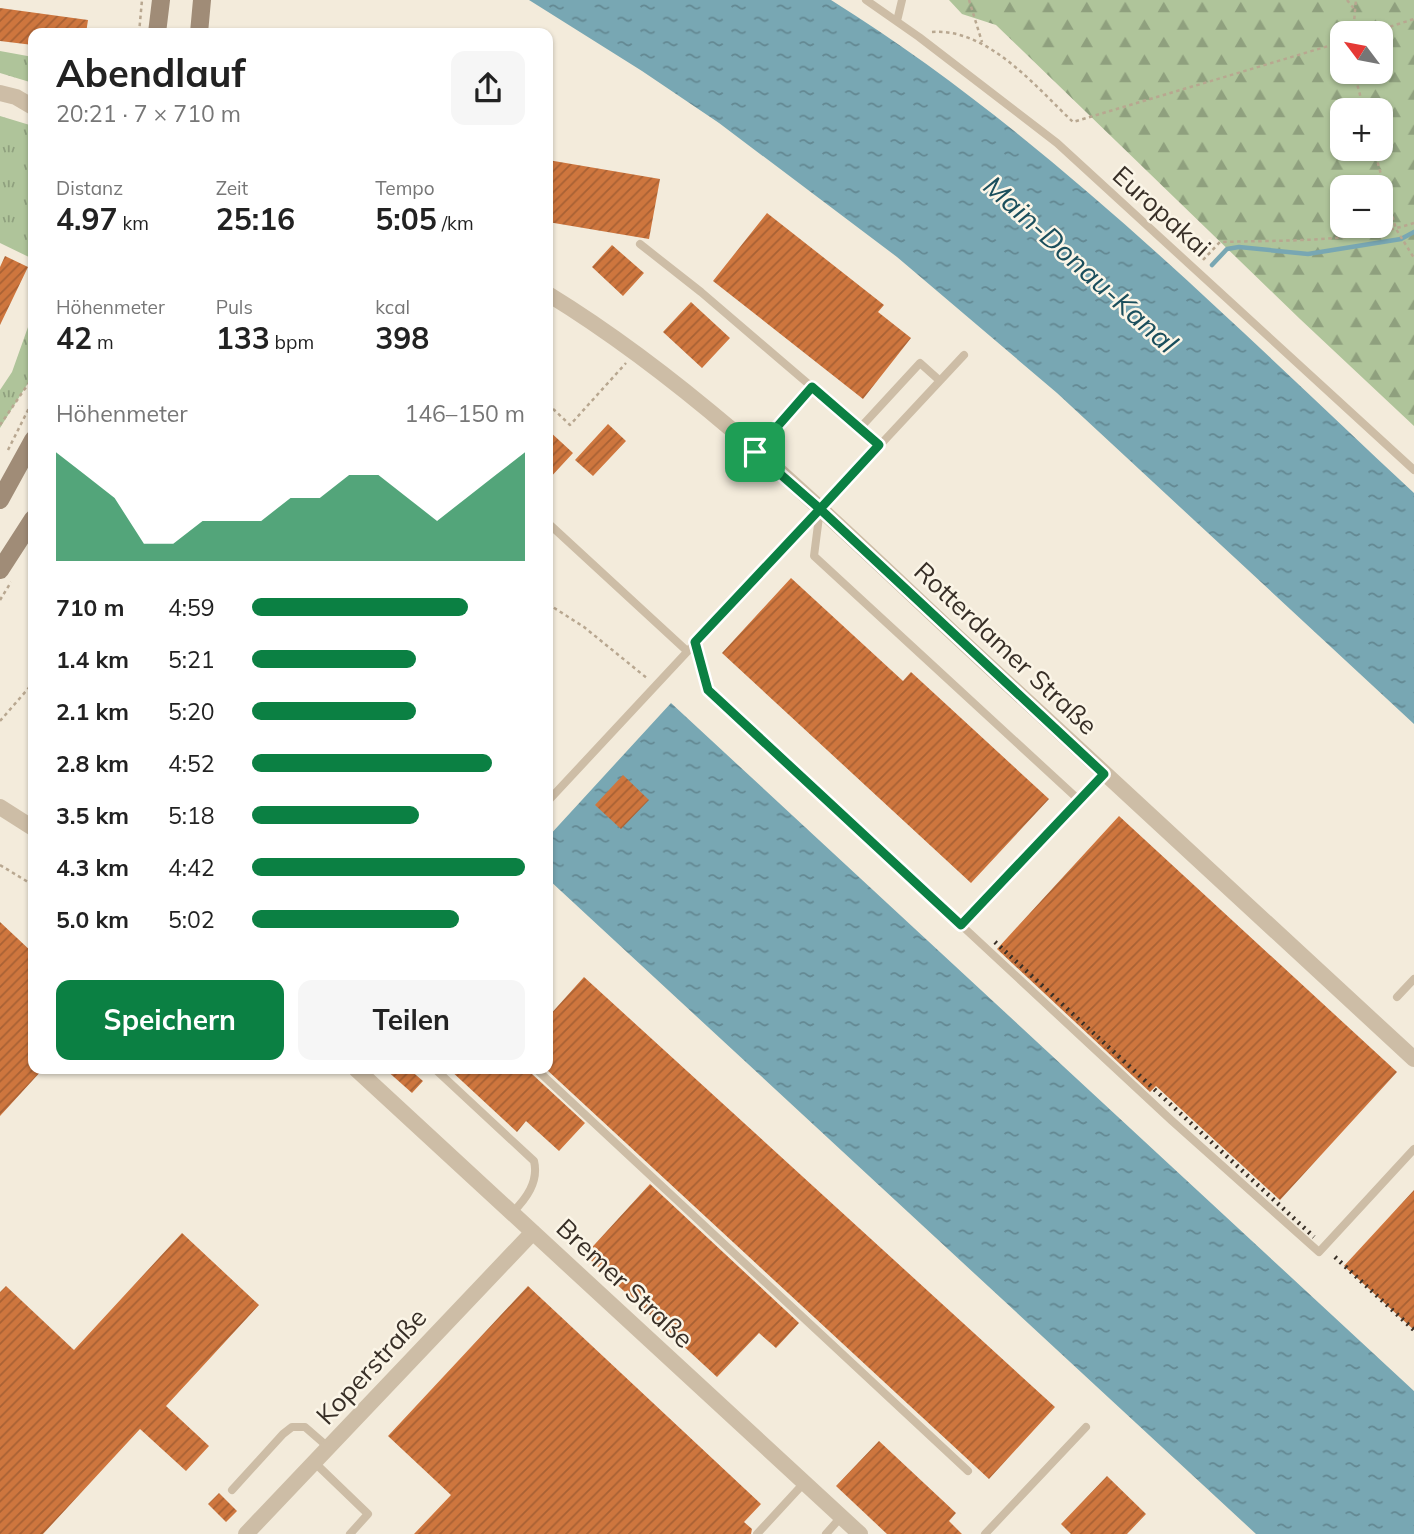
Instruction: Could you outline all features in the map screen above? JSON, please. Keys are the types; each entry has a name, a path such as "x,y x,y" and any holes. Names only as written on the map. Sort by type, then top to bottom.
{"main road":[{"path":"156,28 160,0"},
{"path":"199,28 202,0"},
{"path":"0,500 28,449"},
{"path":"0,570 28,527"}],"street":[{"path":"0,93 16,97 28,104"},
{"path":"16,97 28,96"},
{"name":"Rotterdamer Straße","path":"553,297 679,384 820,509 1414,1059"},
{"path":"0,807 28,825"},
{"name":"Bremer Straße","path":"361,1074 860,1534"},
{"name":"Koperstraße","path":"246,1534 533,1232"}],"lane":[{"name":"Europakai","path":"866,0 919,37 1057,144 1414,470"},
{"path":"897,21 902,0"},
{"path":"640,244 701,292 879,445"},
{"path":"553,796 964,355"},
{"path":"860,428 920,363 939,380"},
{"path":"755,452 812,387"},
{"path":"820,509 814,556 1079,800"},
{"path":"553,528 687,651"},
{"path":"695,642 708,690 1171,1120 1319,1252 1414,1149"},
{"path":"961,925 1104,774"},
{"path":"1397,997 1414,979"},
{"path":"440,1074 534,1161 536,1171 533,1183 525,1199 512,1213"},
{"path":"541,1074 968,1471"},
{"path":"232,1490 292,1427 305,1427 328,1447"},
{"path":"985,1534 1086,1427"},
{"path":"314,1462 368,1514 350,1534"},
{"path":"757,1534 804,1483"},
{"path":"826,1534 841,1517"}],"path":[{"path":"139,28 142,0"},
{"path":"969,0 982,42"},
{"path":"1347,0 1355,10"},
{"path":"1354,21 1356,0"},
{"path":"1393,26 1414,19"},
{"path":"919,37 934,31 982,42 1021,73 1073,122 1330,46"},
{"path":"1377,161 1396,229 1414,258"},
{"path":"1194,269 1220,242 1327,239 1396,229 1414,223"},
{"path":"553,409 570,425 635,353"},
{"path":"0,425 28,384"},
{"path":"6,454 28,410"},
{"path":"553,607 584,627 656,685"},
{"path":"0,721 28,689"},
{"path":"0,865 28,882"}],"green space":[{"path":"949,0 1414,0 1414,426 1300,319 996,25 962,14"},
{"path":"0,51 28,56 28,81 0,73"},
{"path":"0,116 28,124 28,257 0,243"},
{"path":"28,327 28,383 0,428 0,390 12,372"}],"water":[{"name":"Main-Donau-Kanal","path":"529,0 831,0 987,109 1134,232 1414,493 1414,724 1057,393 897,257 719,123"},
{"path":"671,703 1414,1391 1414,1534 1256,1534 553,884 553,832"}],"building":[{"path":"0,8 88,20 87,28 28,28 28,44 0,41"},
{"path":"553,161 660,179 649,239 553,223"},
{"path":"767,213 884,305 878,312 911,338 863,399 713,281"},
{"path":"612,245 644,273 623,296 592,267"},
{"path":"5,256 28,267 0,325 0,267"},
{"path":"691,302 730,338 702,368 663,332"},
{"path":"608,424 626,441 593,476 575,460"},
{"path":"553,435 573,453 553,475"},
{"path":"791,578 903,681 911,672 1049,799 971,883 722,653"},
{"path":"623,775 649,800 621,829 595,805"},
{"path":"1119,816 1397,1072 1280,1200 1156,1086 1150,1092 997,949"},
{"path":"0,922 28,948 28,1074 38,1074 0,1116"},
{"path":"584,977 1055,1407 989,1479 551,1074 553,1011"},
{"path":"391,1074 415,1074 423,1081 412,1093"},
{"path":"454,1074 532,1074 585,1123 559,1151 526,1121 517,1132"},
{"path":"650,1184 799,1323 776,1348 759,1333 717,1377 585,1255"},
{"path":"1414,1190 1414,1330 1344,1266"},
{"path":"182,1233 259,1305 166,1406 209,1446 186,1471 140,1429 43,1534 0,1534 0,1292 6,1286 74,1350"},
{"path":"528,1286 761,1504 744,1522 752,1529 751,1534 414,1534 451,1495 388,1436"},
{"path":"879,1441 956,1513 949,1521 962,1534 887,1534 836,1486"},
{"path":"1107,1476 1146,1514 1127,1534 1071,1534 1061,1524"},
{"path":"219,1493 237,1511 226,1522 208,1504"}],"waterway":[{"path":"1212,265 1227,249 1239,247 1308,254 1401,239 1414,232"}],"railway":[{"path":"995,942 1314,1237"},
{"path":"1335,1257 1414,1330"}],"route":[{"path":"755,452 812,387 879,445 820,509 1104,774 961,925 708,690 695,642 820,509 755,452"}]}
